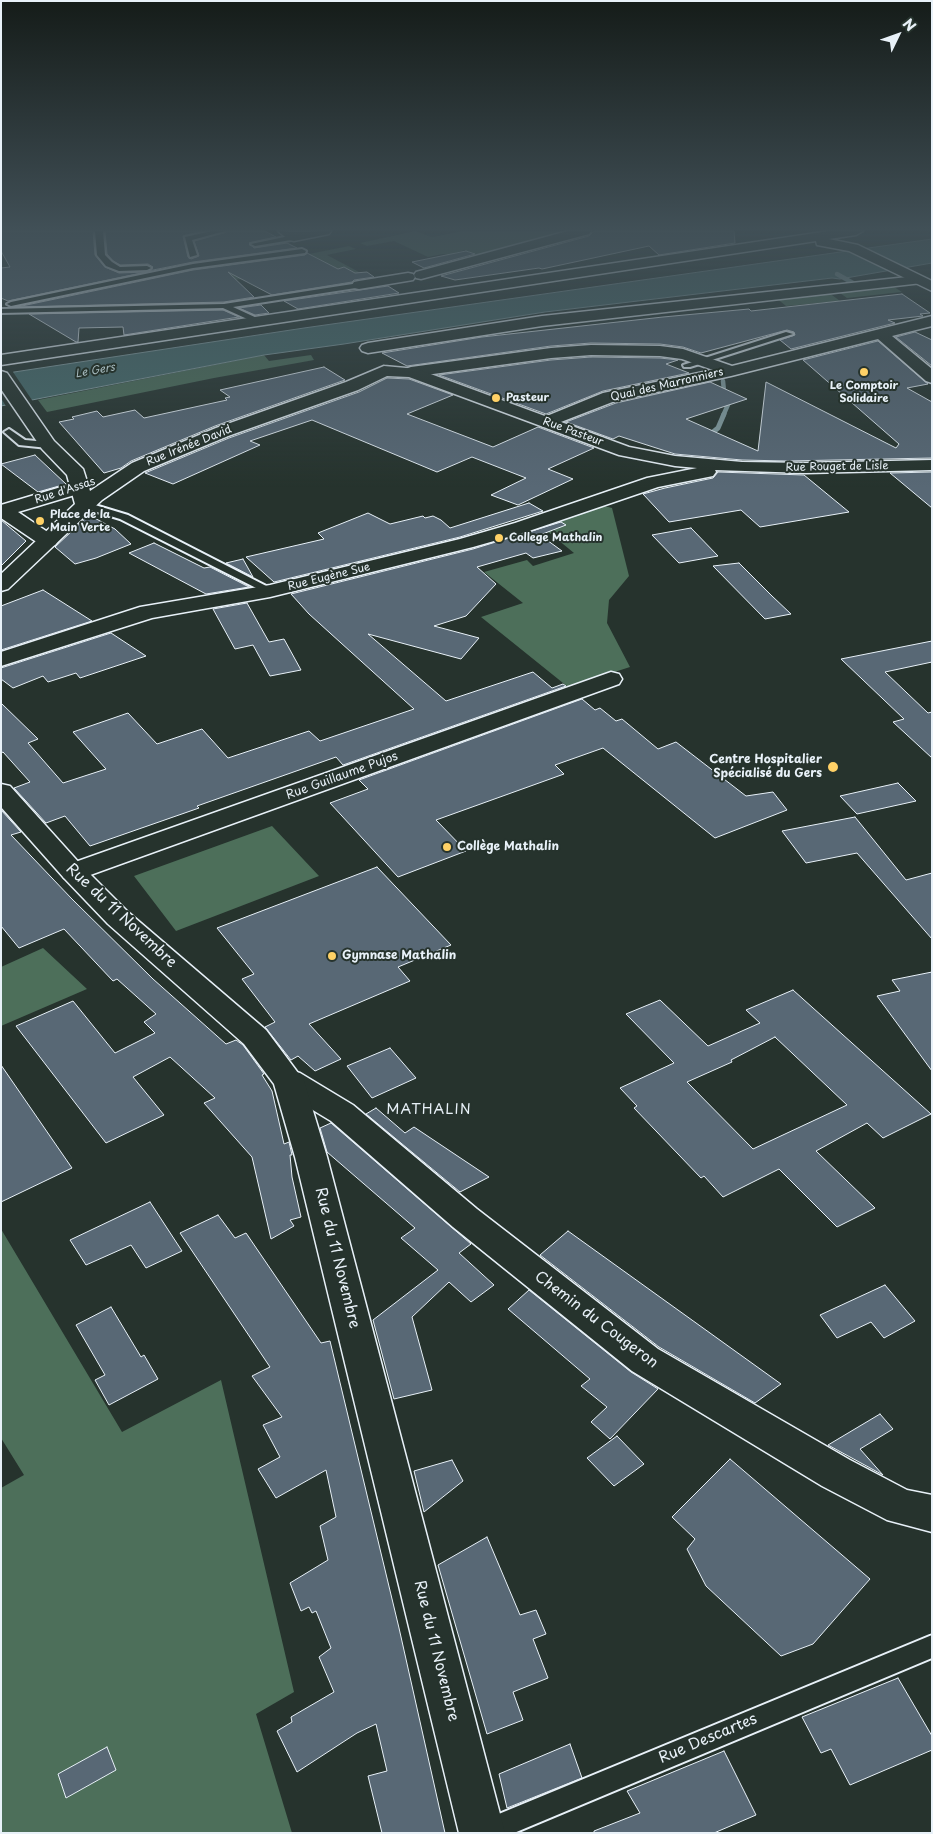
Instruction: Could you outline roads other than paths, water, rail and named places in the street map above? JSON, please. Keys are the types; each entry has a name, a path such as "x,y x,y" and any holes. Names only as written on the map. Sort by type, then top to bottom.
{"main road":[{"path":"1,360 285,317"},
{"path":"408,371 368,348 581,317"},
{"name":"Quai des Marronniers","path":"548,422 609,398 640,378 731,371 932,321"},
{"path":"881,334 932,378"},
{"name":"Rue Irénée David","path":"1,585 48,541 80,488 128,472 198,441 352,386 376,374 392,370 408,371 565,351 637,351"},
{"path":"637,351 640,378"},
{"name":"Quai des Marronniers","path":"637,351 675,354 704,360 731,371"},
{"name":"Rue Pasteur","path":"408,371 625,450 675,460 742,467"},
{"path":"1,376 80,488"},
{"path":"625,450 662,469 660,476 654,482"},
{"name":"Rue Rouget de Lisle","path":"742,467 806,468 932,465"},
{"name":"Rue Eugène Sue","path":"1,660 148,612 270,591 522,527 654,482 742,467"},
{"name":"Rue d'Assas","path":"2,510 80,488 109,476 128,472"},
{"path":"2,510 48,541"},
{"name":"Rue Guillaume Pujos","path":"73,872 611,679"},
{"name":"Rue du 11 Novembre","path":"1,791 73,872 118,918 255,1037 289,1081 311,1157 484,1833"},
{"name":"Chemin du Cougeron","path":"289,1081 342,1112 465,1218 645,1360 836,1473 901,1507 932,1514"}],"lane":[{"path":"247,317 256,321"},
{"path":"686,365 789,334"},
{"path":"9,432 22,443 48,445"},
{"path":"80,488 124,517 270,591"},
{"name":"Rue Descartes","path":"484,1833 932,1646"}],"water":[{"name":"Le Gers","path":"385,317 516,317 264,355 1,406 1,374"}],"waterway":[{"path":"723,381 724,391 729,395"},
{"path":"723,416 730,400"},
{"path":"707,437 718,428 724,414"}],"place":[{"name":"Le Comptoir Solidaire","path":"864,372"},
{"name":"Pasteur","path":"496,398"},
{"name":"Place de la Main Verte","path":"40,521"},
{"name":"College Mathalin","path":"499,538"},
{"name":"Centre Hospitalier Spécialisé du Gers","path":"833,767"},
{"name":"Collège Mathalin","path":"447,847"},
{"name":"Gymnase Mathalin","path":"332,956"}],"district":[{"name":"MATHALIN","path":"429,1110"}]}
